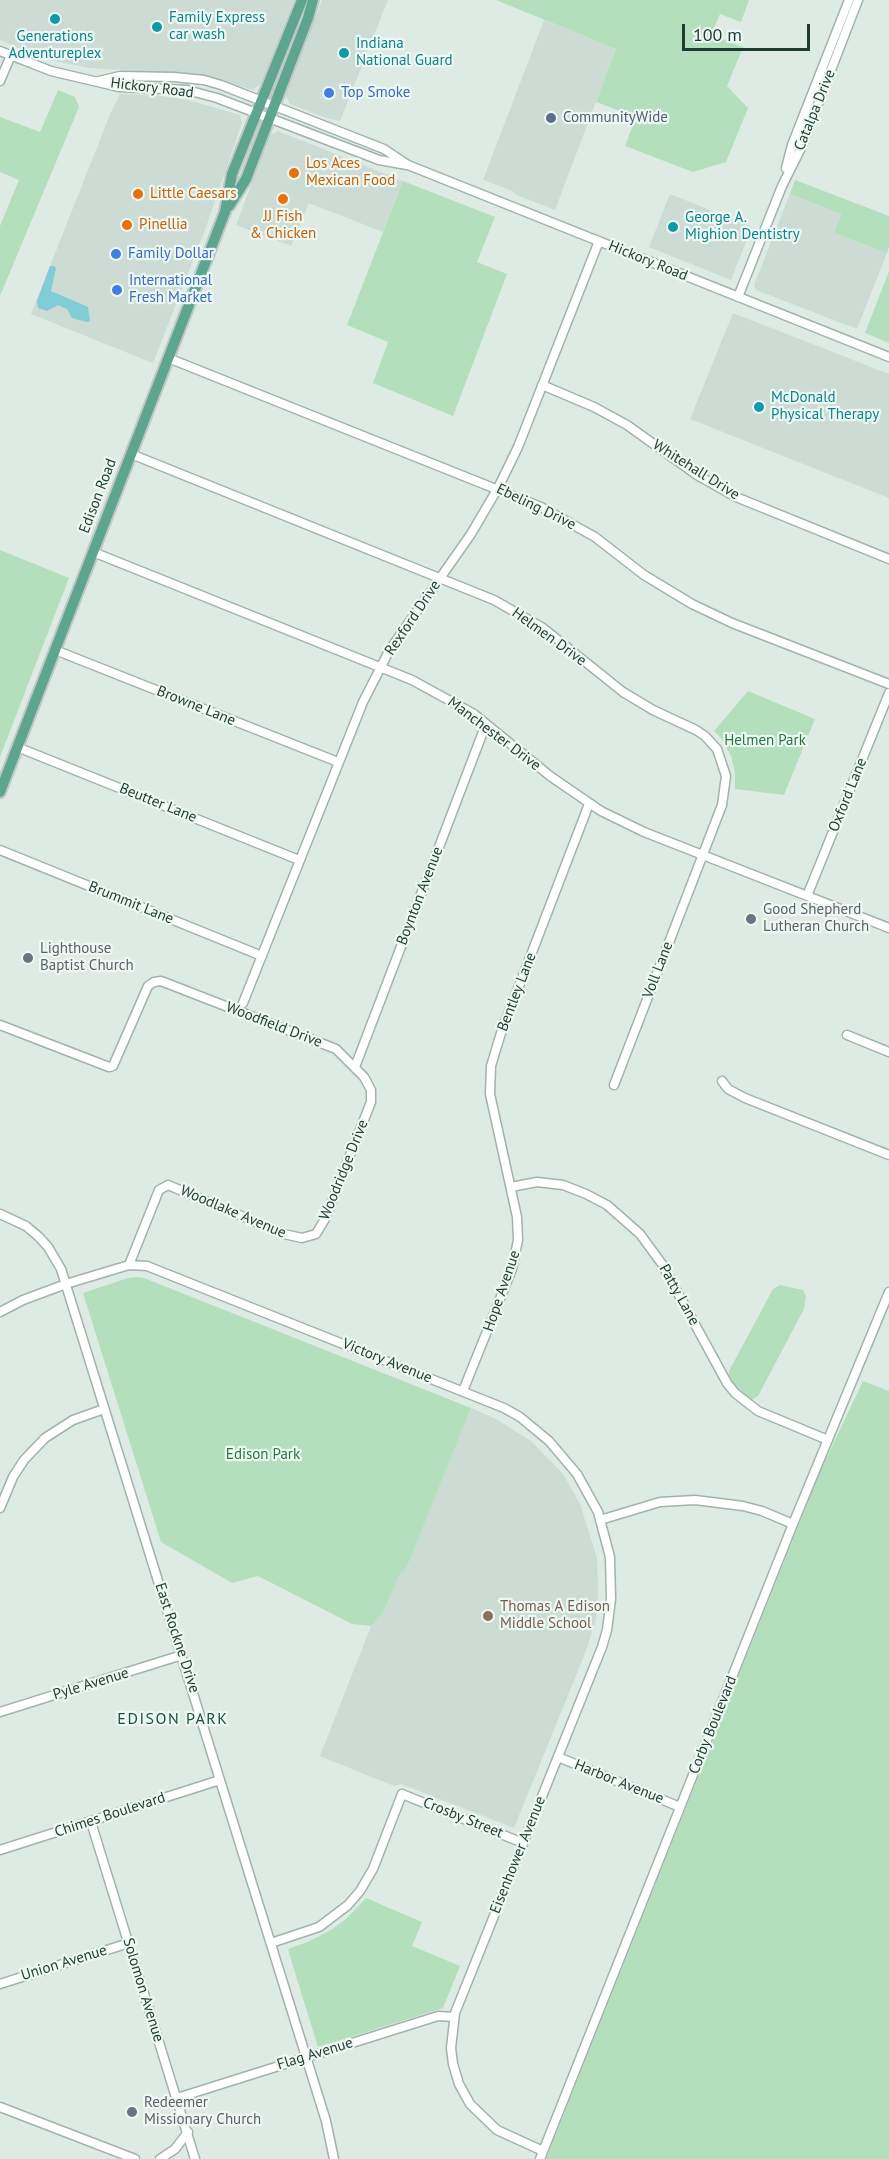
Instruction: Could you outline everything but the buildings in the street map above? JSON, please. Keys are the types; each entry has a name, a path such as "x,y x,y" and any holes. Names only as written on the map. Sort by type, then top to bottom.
{"main road":[{"name":"Edison Road","path":"0,792 225,212 232,174 302,0"},
{"name":"Edison Road","path":"225,212 246,179 276,105 313,0"}],"street":[{"name":"Catalpa Drive","path":"782,186 792,145 849,0"},
{"name":"Catalpa Drive","path":"738,297 782,186 801,148 858,0"},
{"name":"Hickory Road","path":"0,51 51,71 119,87 187,90 217,98 379,160 408,165 889,357"},
{"path":"0,81 11,55"},
{"name":"Hickory Road","path":"99,81 120,76 189,78 221,85 384,149 408,165"},
{"name":"Rexford Drive","path":"243,1003 354,722 381,666 413,615 483,516 498,488 518,447 599,241"},
{"name":"Ebeling Drive","path":"168,358 498,488 561,517 595,537 644,575 692,604 732,623 889,684"},
{"name":"Whitehall Drive","path":"542,385 594,407 627,425 697,475 736,497 889,559"},
{"name":"Helmen Drive","path":"131,454 494,600 527,618 623,692 653,710 696,730 711,742 721,757 726,776 722,805 702,855"},
{"name":"Manchester Drive","path":"93,552 381,666 436,691 486,724 550,777 589,804 624,823 889,928"},
{"name":"Browne Lane","path":"55,650 338,762"},
{"name":"Oxford Lane","path":"807,896 889,693"},
{"name":"Boynton Avenue","path":"355,1068 486,724"},
{"name":"Beutter Lane","path":"17,747 299,860"},
{"name":"Bentley Lane","path":"511,1187 490,1094 491,1066 501,1032 589,804"},
{"name":"Brummit Lane","path":"0,850 262,956"},
{"name":"Voll Lane","path":"614,1084 702,855"},
{"name":"Woodfield Drive","path":"0,1025 108,1067 113,1066 148,986 161,981 336,1049 364,1077 371,1090"},
{"path":"846,1035 889,1052"},
{"path":"722,1081 728,1089 745,1098 889,1155"},
{"name":"Woodridge Drive","path":"302,1238 316,1234 322,1227 371,1102 371,1090"},
{"name":"Patty Lane","path":"511,1187 537,1182 563,1185 607,1205 640,1234 662,1264 727,1383 735,1393 758,1412 828,1440"},
{"name":"Woodlake Avenue","path":"129,1265 159,1190 164,1185 171,1185 226,1211 284,1234 302,1238"},
{"name":"Hope Avenue","path":"463,1392 504,1290 517,1251 519,1230 511,1187"},
{"name":"East Rockne Drive","path":"0,1214 26,1226 39,1237 56,1258 66,1284 307,2057 326,2121 334,2159"},
{"path":"0,1312 23,1300 66,1284 129,1265"},
{"name":"Victory Avenue","path":"129,1265 147,1266 492,1403 520,1417 549,1441 577,1474 590,1495 600,1520"},
{"name":"Corby Boulevard","path":"541,2155 793,1524 886,1306 889,1292"},
{"path":"0,1508 13,1477 24,1460 40,1443 56,1429 104,1408"},
{"path":"600,1520 660,1502 695,1500 743,1506 793,1524"},
{"name":"Eisenhower Avenue","path":"541,2155 497,2130 470,2104 459,2084 451,2048 454,2017 607,1630 612,1578 610,1557 600,1520"},
{"name":"Pyle Avenue","path":"0,1712 182,1655"},
{"name":"Harbor Avenue","path":"558,1757 680,1807"},
{"name":"Chimes Boulevard","path":"0,1850 220,1780"},
{"name":"Crosby Street","path":"271,1943 319,1926 348,1905 360,1891 373,1869 402,1794 523,1843"},
{"name":"Solomon Avenue","path":"91,1821 195,2159"},
{"name":"Union Avenue","path":"0,1984 129,1943"},
{"name":"Flag Avenue","path":"177,2098 438,2016 454,2017"},
{"path":"0,2107 135,2159"},
{"path":"160,2159 175,2149 188,2132"}],"shaded area":[{"path":"0,0 294,0 261,84 253,90 203,75 89,68 45,59 0,40"},
{"path":"322,0 388,0 340,121 290,104 285,95"},
{"path":"544,20 616,49 555,210 483,180"},
{"path":"120,94 154,95 188,100 240,115 242,123 205,230 153,363 31,314"},
{"path":"278,131 403,181 383,232 309,203 291,246 236,225 270,135"},
{"path":"670,194 752,227 731,280 649,247"},
{"path":"790,194 841,214 834,233 887,253 857,329 756,290 754,285"},
{"path":"733,313 889,374 889,498 690,419"},
{"name":"Thomas A Edison Middle School","path":"471,1408 494,1418 531,1441 563,1474 580,1504 597,1558 596,1619 586,1651 514,1828 401,1784 394,1786 320,1756 371,1626 383,1613 400,1572 407,1567"}],"green space":[{"path":"496,0 749,0 741,22 720,14 711,35 743,47 727,86 748,108 726,162 693,172 625,146 636,117 596,102 616,49"},
{"path":"58,90 75,97 79,107 0,296 0,226 19,180 0,172 0,117 40,132"},
{"path":"795,180 889,216 887,253 834,233 841,214 790,194"},
{"path":"403,181 495,217 477,262 507,274 453,416 373,383 388,342 347,325"},
{"path":"889,271 889,343 865,333"},
{"path":"0,550 69,578 0,757"},
{"name":"Helmen Park","path":"748,691 815,719 784,795 735,789 735,772 731,756 721,738 714,731"},
{"name":"Edison Park","path":"137,1277 471,1408 407,1567 400,1573 383,1613 371,1626 352,1624 258,1576 232,1583 161,1542 83,1293"},
{"path":"780,1285 803,1290 806,1296 804,1309 758,1396 749,1400 729,1378 729,1371 773,1289"},
{"path":"863,1381 889,1391 889,2159 546,2159 819,1474"},
{"path":"366,1898 422,1922 412,1946 460,1966 443,2008 318,2047 288,1950 331,1930 346,1919"}],"water":[{"path":"50,266 56,268 51,291 88,307 90,321 72,318 67,309 58,305 47,311 38,308 37,301"}],"place":[{"name":"Generations Adventureplex","path":"55,19"},
{"name":"Family Express car wash","path":"157,27"},
{"name":"Indiana National Guard","path":"344,53"},
{"name":"Top Smoke","path":"329,93"},
{"name":"CommunityWide","path":"551,118"},
{"name":"Los Aces Mexican Food","path":"294,173"},
{"name":"Little Caesars","path":"138,194"},
{"name":"JJ Fish & Chicken","path":"283,199"},
{"name":"Pinellia","path":"127,225"},
{"name":"George A. Mighion Dentistry","path":"673,227"},
{"name":"Family Dollar","path":"116,254"},
{"name":"International Fresh Market","path":"117,290"},
{"name":"McDonald Physical Therapy","path":"759,407"},
{"name":"Good Shepherd Lutheran Church","path":"751,919"},
{"name":"Lighthouse Baptist Church","path":"28,958"},
{"name":"Thomas A Edison Middle School","path":"488,1616"},
{"name":"Redeemer Missionary Church","path":"132,2112"}],"district":[{"name":"EDISON PARK","path":"173,1719"}]}
